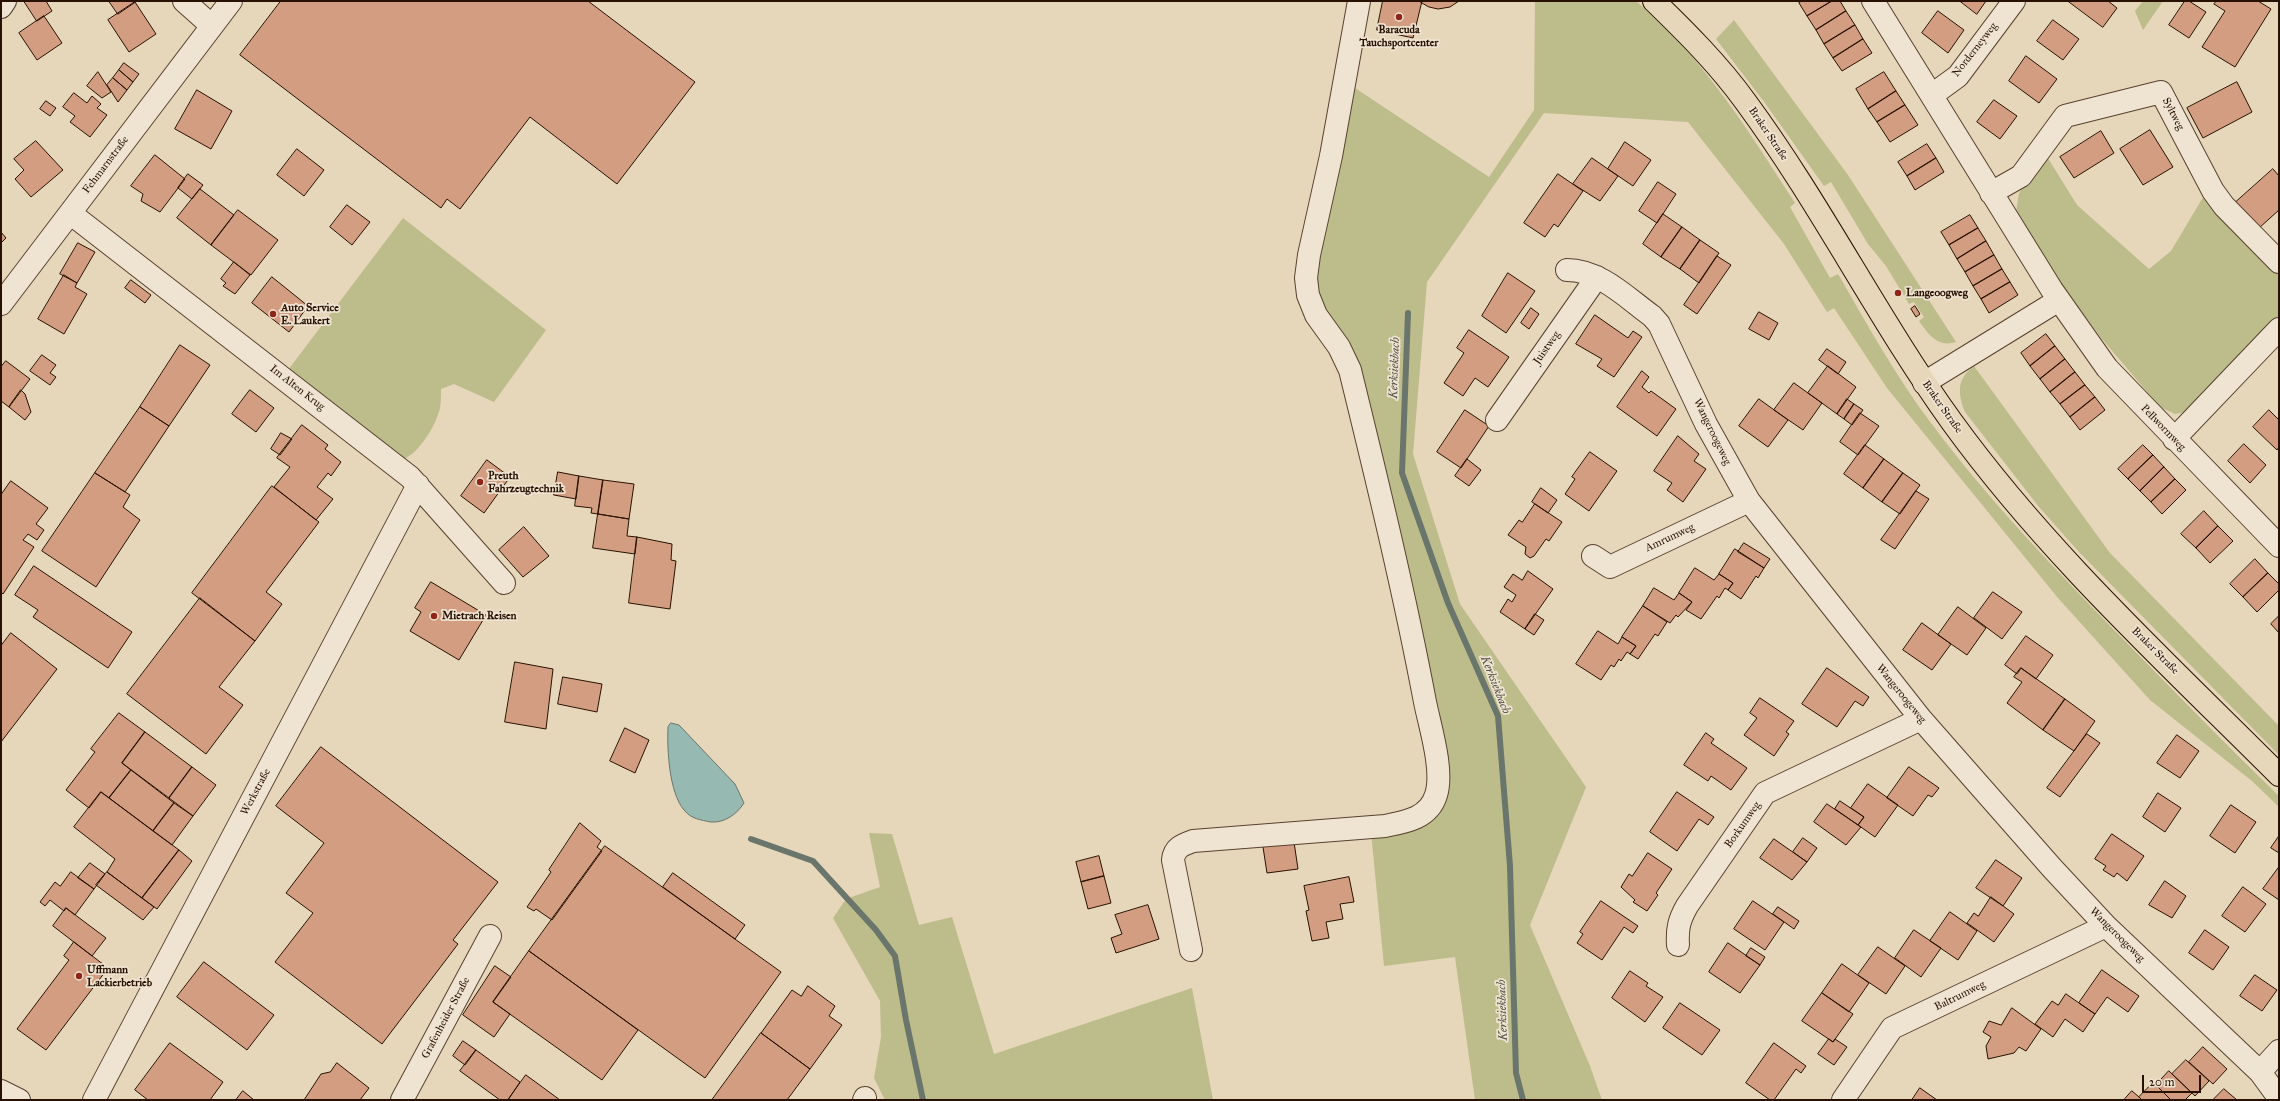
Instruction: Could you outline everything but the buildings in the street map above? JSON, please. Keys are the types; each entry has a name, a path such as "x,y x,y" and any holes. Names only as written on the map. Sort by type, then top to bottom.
{"main road":[{"name":"Braker Straße","path":"1654,1 1688,35 1744,100 1813,202 1924,382 1980,458 2041,532 2279,775"}],"street":[{"path":"1,7 5,1"},
{"path":"184,1 212,26"},
{"name":"Fehmarnstraße","path":"1,304 231,1"},
{"path":"1191,950 1173,860 1177,849 1183,845 1193,841 1385,826 1409,822 1423,814 1436,795 1438,779 1435,752 1410,621 1350,370 1339,347 1316,315 1308,295 1306,278 1309,255 1331,156 1360,1"},
{"path":"1873,1 1991,193 2059,300 1924,382"},
{"name":"Norderneyweg","path":"1932,95 1958,76 2014,1"},
{"name":"Syltweg","path":"1991,193 2021,176 2065,116 2161,92 2213,191 2224,206 2279,262"},
{"name":"Im Alten Krug","path":"70,213 382,454 418,485 504,583"},
{"name":"Wangeroogeweg","path":"1567,270 1587,271 1652,316 1660,324 1709,430 1749,501 1921,719 2052,868 2106,926 2260,1072 2279,1098"},
{"name":"Juistweg","path":"1497,420 1597,277"},
{"name":"Pellwormweg","path":"2059,300 2107,368 2279,546"},
{"path":"2174,439 2279,329"},
{"name":"Werkstraße","path":"94,1100 418,485"},
{"name":"Amrumweg","path":"1593,556 1610,567 1749,501"},
{"name":"Borkumweg","path":"1678,945 1677,930 1680,918 1686,906 1765,793 1921,719"},
{"name":"Baltrumweg","path":"1843,1100 1892,1028 2106,926"},
{"name":"Grafenheider Straße","path":"402,1100 490,936"},
{"path":"2260,1072 2279,1051"},
{"path":"1,1091 19,1100"}],"shaded area":[{"path":"1535,1 1636,1 1660,22 1682,45 1723,96 1760,149 1795,203 1790,207 1830,278 1838,274 1882,350 1918,405 1953,452 1976,480 2073,588 2279,796 2279,807 2252,781 2150,700 2058,598 1887,388 1834,308 1827,312 1784,244 1688,122 1544,113 1427,282 1413,454 1460,604 1586,787 1530,925 1590,1066 1602,1100 1475,1100 1455,957 1384,966 1371,832 1439,794 1331,325 1313,280 1349,84 1489,177 1534,110"},
{"path":"2143,1 2163,1 2143,30 2135,11"},
{"path":"1734,20 1848,175 1956,342 1944,343 1934,339 1926,331 1919,321 1924,317 1914,302 1909,304 1886,266 1868,244 1831,182 1824,186 1765,103 1716,39"},
{"path":"2046,155 2077,205 2149,269 2171,251 2205,194 2230,224 2279,274 2279,317 2187,412 2175,414 2160,407 2102,339 2044,261 2016,212 2019,193"},
{"path":"403,218 546,330 494,402 454,384 441,389 440,408 431,430 416,450 404,459 288,370"},
{"path":"1974,366 2110,553 2279,726 2279,755 2079,552 2039,507 1965,412 1961,399 1960,387 1964,376"},
{"path":"869,833 892,834 919,925 952,917 994,1054 1192,988 1213,1100 885,1100 874,1078 881,1037 880,1001 833,918 846,899 880,887"}],"water":[{"path":"671,723 679,725 735,784 744,803 738,811 730,817 721,821 711,822 693,817 684,810 675,793 670,770 668,727"}],"waterway":[{"name":"Kerksiekbach","path":"1408,313 1402,473 1448,603 1498,716 1510,866 1516,1073 1523,1100"},
{"path":"751,839 813,861 876,930 895,956 906,1020 923,1100"}],"place":[{"name":"Baracuda Tauchsportcenter","path":"1399,17"},
{"name":"Langeoogweg","path":"1898,293"},
{"name":"Auto Service E. Laukert","path":"273,314"},
{"name":"Preuth Fahrzeugtechnik","path":"480,482"},
{"name":"Mietrach Reisen","path":"434,616"},
{"name":"Uffmann Lackierbetrieb","path":"79,976"}]}
